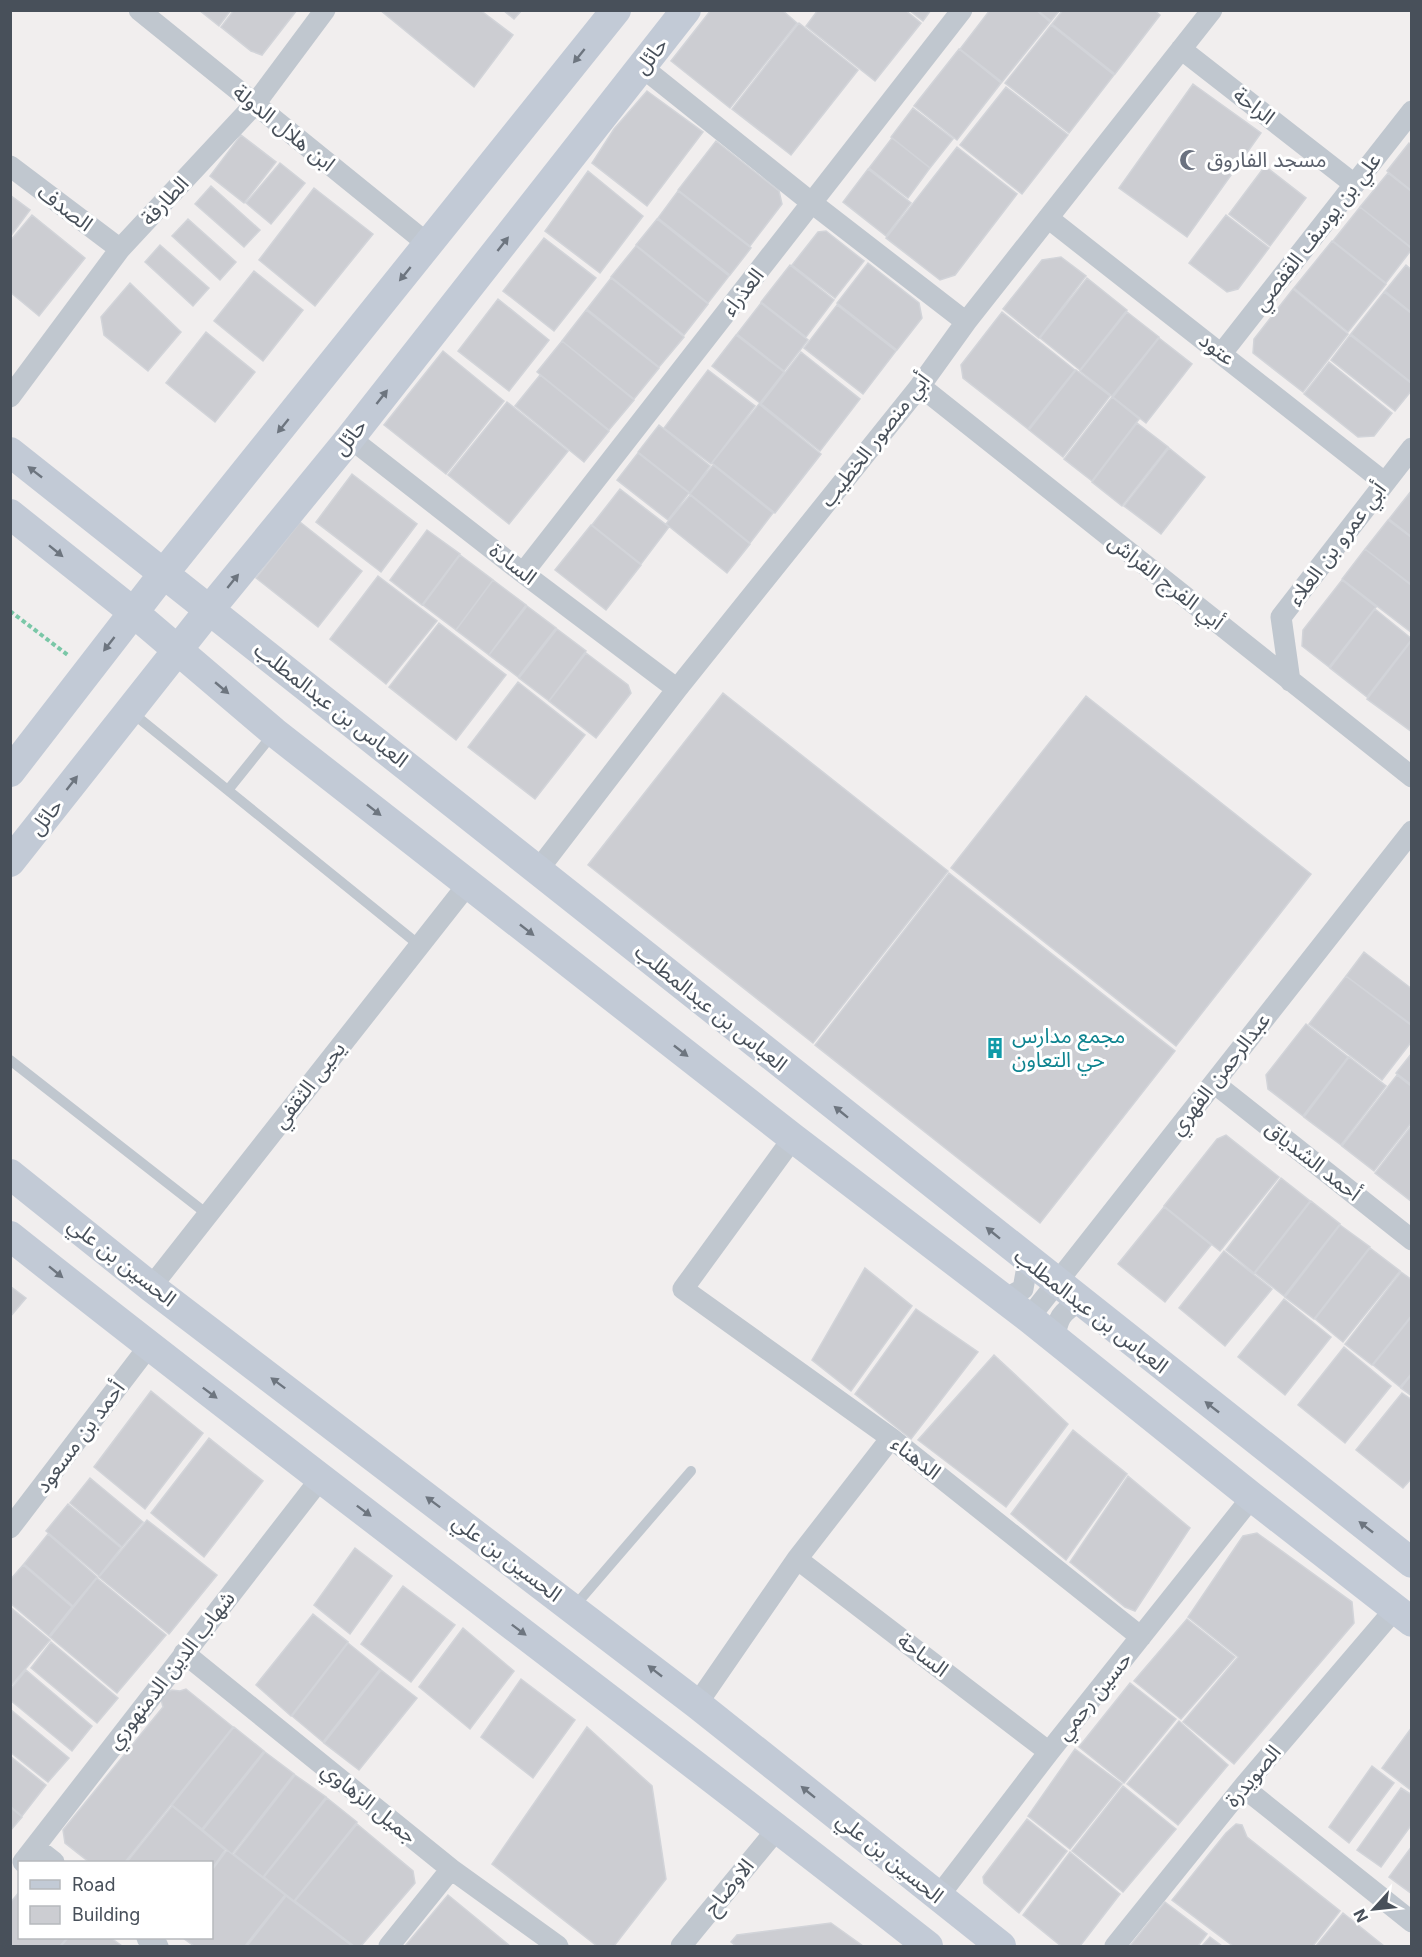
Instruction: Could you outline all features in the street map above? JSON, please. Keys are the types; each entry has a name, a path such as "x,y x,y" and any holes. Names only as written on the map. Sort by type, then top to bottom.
{"street":[{"name":"ابن هلال الدولة","path":"139,10 429,245"},
{"name":"الطارفة","path":"10,397 120,249 255,104 326,10"},
{"path":"10,772 164,573 616,10"},
{"name":"حائل","path":"10,862 129,710 350,438 686,10"},
{"name":"العذراء","path":"523,573 963,10"},
{"name":"أبي منصور الخطيب","path":"538,870 677,689 920,386 966,322 1212,10"},
{"name":"الراحة","path":"1181,50 1354,184"},
{"path":"642,67 966,322"},
{"name":"علي بن يوسف القفصي","path":"1222,353 1412,111"},
{"name":"الصدف","path":"10,166 120,249"},
{"name":"عتود","path":"1048,218 1384,482"},
{"name":"أبي الفرج الفراش","path":"920,386 1412,777"},
{"name":"السادة","path":"350,438 677,689"},
{"name":"أبي عمرو بن العلاء","path":"1290,681 1281,617 1412,448"},
{"name":"العباس بن عبدالمطلب","path":"10,453 210,609 1055,1283 1412,1563"},
{"name":"العباس بن عبدالمطلب","path":"10,514 133,612 274,732 793,1138 1029,1318 1403,1615"},
{"name":"عبدالرحمن الفهري","path":"1029,1318 1412,831"},
{"name":"يحيى الثقفي","path":"151,1287 468,884"},
{"name":"أحمد الشدياق","path":"1214,1083 1412,1240"},
{"name":"الدهناء","path":"793,1138 683,1289 891,1438 1141,1637"},
{"name":"الحسين بن علي","path":"10,1174 151,1287 697,1704 1001,1947"},
{"path":"10,1236 149,1346 778,1828 928,1947"},
{"path":"999,1295 1012,1295 1023,1289 1028,1261"},
{"path":"1055,1339 1056,1324 1066,1310 1080,1302"},
{"name":"أحمد بن مسعود","path":"10,1528 149,1346"},
{"path":"697,1704 797,1559 891,1438"},
{"name":"شهاب الدين الدمنهوري","path":"29,1855 321,1478"},
{"name":"حسين رحمي","path":"938,1897 1049,1752 1252,1497"},
{"name":"الساحة","path":"797,1559 1049,1752"},
{"name":"الصويدرة","path":"1115,1947 1243,1787 1403,1615"},
{"name":"جميل الزهاوي","path":"184,1653 451,1869 558,1947"},
{"path":"1243,1787 1412,1922"},
{"name":"الاوضاح","path":"681,1947 778,1828"},
{"path":"29,1855 48,1861"},
{"path":"389,1947 451,1869"}],"lane":[{"path":"129,710 419,945"},
{"path":"228,790 274,732"},
{"path":"10,1060 207,1214"},
{"path":"573,1608 692,1471"}],"path":[{"path":"10,610 70,658"}],"building":[{"path":"199,10 231,10 219,26"},
{"path":"234,10 297,10 262,55 251,51 221,27"},
{"path":"380,10 480,10 513,35 474,87"},
{"path":"503,10 522,10 514,19"},
{"path":"711,10 782,10 797,23 730,108 671,61"},
{"path":"818,10 905,10 921,23 875,81 806,26"},
{"path":"909,10 931,10 923,21"},
{"path":"990,10 1036,10 1050,22 1002,82 960,49"},
{"path":"1037,10 1060,10 1051,21"},
{"path":"1063,10 1154,10 1160,15 1115,74 1052,24"},
{"path":"799,23 858,70 791,155 732,109"},
{"path":"1051,25 1114,75 1069,133 1005,83"},
{"path":"959,49 1001,83 957,140 914,106"},
{"name":"مسجد الفاروق","path":"1193,84 1261,133 1187,237 1119,188"},
{"path":"1006,87 1068,135 1022,194 960,145"},
{"path":"647,91 703,132 647,206 592,163 614,129"},
{"path":"913,108 953,139 930,168 891,137"},
{"path":"241,135 276,162 244,203 210,176"},
{"path":"892,138 930,168 908,198 869,168"},
{"path":"716,141 779,191 782,204 750,246 678,190"},
{"path":"1409,143 1412,145 1412,191 1387,171"},
{"path":"957,147 1017,194 955,275 940,280 886,238"},
{"path":"280,163 305,183 271,224 246,203"},
{"path":"1265,166 1306,198 1270,246 1229,214"},
{"path":"868,169 911,203 886,236 843,202"},
{"path":"588,171 643,216 600,273 545,231"},
{"path":"1388,173 1412,192 1412,248 1360,207"},
{"path":"211,186 260,230 244,247 195,204"},
{"path":"314,188 373,234 315,306 259,260"},
{"path":"678,191 751,248 730,275 658,218"},
{"path":"10,195 30,210 10,237"},
{"path":"1360,207 1412,249 1386,283 1333,241"},
{"path":"32,215 85,258 39,316 10,292 10,241"},
{"path":"1226,215 1269,248 1238,289 1227,292 1189,263"},
{"path":"188,219 236,262 220,280 172,236"},
{"path":"657,219 729,276 708,303 636,245"},
{"path":"826,231 864,261 835,298 792,265 818,232"},
{"path":"544,238 596,278 554,331 503,291"},
{"path":"1332,241 1386,284 1348,332 1294,288"},
{"path":"160,245 209,288 193,306 145,262"},
{"path":"636,246 708,304 684,335 611,277"},
{"path":"1061,257 1086,276 1039,338 1003,309 1042,260"},
{"path":"868,263 919,303 922,318 897,350 837,303"},
{"path":"790,265 834,300 806,337 761,302"},
{"path":"1406,265 1412,270 1412,313 1385,291"},
{"path":"254,271 303,310 263,361 214,321"},
{"path":"611,278 684,337 659,367 587,309"},
{"path":"1087,278 1127,310 1080,370 1040,338"},
{"path":"130,283 181,332 148,371 104,335 101,317"},
{"path":"1293,289 1348,334 1303,392 1253,353 1254,339"},
{"path":"1384,292 1412,314 1412,383 1351,334"},
{"path":"498,299 549,340 509,391 458,351"},
{"path":"761,303 808,340 784,371 737,334"},
{"path":"837,305 896,351 863,394 804,348"},
{"path":"586,310 659,368 634,399 562,341"},
{"path":"1002,312 1075,370 1028,429 963,378 961,365"},
{"path":"1127,312 1159,337 1112,396 1080,371"},
{"path":"206,332 255,372 215,422 166,383"},
{"path":"736,335 784,372 760,403 712,366"},
{"path":"1350,335 1412,384 1412,390 1395,411 1331,360"},
{"path":"1159,338 1192,364 1146,423 1113,397"},
{"path":"562,341 634,400 609,430 537,372"},
{"path":"443,351 504,401 446,474 384,425"},
{"path":"801,352 860,399 820,451 761,404"},
{"path":"1329,362 1392,413 1374,436 1358,437 1304,394"},
{"path":"708,370 755,406 711,464 664,428"},
{"path":"1076,370 1110,396 1063,457 1029,430"},
{"path":"540,375 609,431 584,462 515,406"},
{"path":"1112,397 1139,419 1092,481 1064,459"},
{"path":"507,402 568,451 509,524 448,475"},
{"path":"759,404 821,454 775,513 712,463"},
{"path":"1137,423 1168,447 1122,506 1092,482"},
{"path":"659,425 710,466 690,493 638,452"},
{"path":"1169,448 1205,477 1161,534 1124,506"},
{"path":"638,453 689,493 668,520 617,480"},
{"path":"713,465 773,513 750,543 690,494"},
{"path":"352,474 417,524 381,572 316,522"},
{"path":"620,489 669,527 641,564 592,525"},
{"path":"1412,490 1412,537 1389,519"},
{"path":"690,495 750,544 727,573 666,524"},
{"path":"1388,520 1412,538 1412,585 1365,549"},
{"path":"300,522 362,571 318,627 256,578"},
{"path":"591,525 641,565 606,610 555,570"},
{"path":"427,530 460,554 422,605 390,580"},
{"path":"1365,549 1412,586 1412,633 1342,579"},
{"path":"460,555 493,580 456,630 423,605"},
{"path":"378,576 437,621 386,684 330,639"},
{"path":"493,580 526,605 489,655 456,630"},
{"path":"1342,580 1376,607 1329,667 1302,646 1303,630"},
{"path":"527,606 556,628 518,677 489,655"},
{"path":"1375,609 1412,639 1367,697 1330,668"},
{"path":"439,623 506,675 456,740 389,687"},
{"path":"557,629 586,651 549,701 519,678"},
{"path":"1412,640 1412,732 1367,699"},
{"path":"586,653 628,685 631,693 596,738 549,701"},
{"path":"518,682 585,735 535,799 468,747"},
{"path":"723,693 948,871 813,1043 588,865"},
{"name":"مجمع مدارس حي التعاون","path":"1086,696 1311,874 1176,1046 951,868"},
{"name":"مجمع مدارس حي التعاون","path":"949,873 1175,1051 1040,1223 815,1045"},
{"path":"1364,952 1412,989 1412,1025 1346,976"},
{"path":"1346,976 1412,1026 1412,1041 1382,1080 1309,1024"},
{"path":"1306,1024 1348,1057 1303,1116 1268,1089 1266,1075"},
{"path":"1412,1053 1412,1085 1396,1073"},
{"path":"1349,1057 1386,1086 1341,1145 1304,1117"},
{"path":"1397,1075 1412,1087 1412,1122 1374,1171 1342,1146"},
{"path":"1412,1125 1412,1202 1375,1173"},
{"path":"1226,1135 1279,1177 1220,1251 1164,1206 1217,1139"},
{"path":"1281,1178 1310,1201 1254,1273 1226,1250"},
{"path":"1311,1201 1340,1224 1284,1296 1255,1273"},
{"path":"1164,1207 1211,1245 1165,1302 1118,1264"},
{"path":"1340,1225 1370,1247 1314,1319 1285,1297"},
{"path":"1370,1248 1400,1271 1343,1342 1315,1319"},
{"path":"1224,1251 1272,1289 1225,1346 1179,1308"},
{"path":"865,1268 912,1306 851,1391 812,1360"},
{"path":"1401,1272 1412,1280 1412,1315 1372,1365 1345,1344"},
{"path":"10,1286 26,1298 10,1317"},
{"path":"1284,1299 1331,1337 1285,1395 1238,1357"},
{"path":"916,1309 978,1352 911,1439 855,1394"},
{"path":"1412,1316 1412,1373 1400,1387 1373,1365"},
{"path":"1344,1347 1391,1386 1345,1443 1298,1405"},
{"path":"994,1355 1068,1424 1006,1507 918,1440"},
{"path":"1412,1374 1412,1396 1401,1388"},
{"path":"151,1391 203,1433 145,1509 94,1467"},
{"path":"1402,1393 1412,1400 1412,1478 1403,1488 1356,1450"},
{"path":"1073,1430 1127,1474 1066,1560 1011,1514"},
{"path":"209,1438 263,1481 204,1557 151,1513"},
{"path":"1128,1476 1190,1528 1135,1611 1125,1607 1070,1562"},
{"path":"90,1478 143,1522 122,1547 70,1503"},
{"path":"68,1504 121,1548 99,1576 46,1531"},
{"path":"147,1520 217,1575 169,1634 99,1577"},
{"path":"1257,1533 1352,1602 1354,1623 1234,1764 1183,1722 1238,1657 1188,1617 1243,1536"},
{"path":"48,1534 97,1577 73,1606 24,1564"},
{"path":"355,1548 392,1576 350,1634 314,1605"},
{"path":"23,1565 72,1607 49,1636 10,1603 10,1580"},
{"path":"97,1578 166,1635 117,1693 50,1637"},
{"path":"403,1586 455,1625 411,1682 361,1644"},
{"path":"10,1607 50,1640 10,1687"},
{"path":"313,1614 348,1642 291,1716 256,1685"},
{"path":"1187,1619 1235,1657 1181,1719 1134,1681"},
{"path":"463,1628 514,1671 470,1729 419,1687"},
{"path":"51,1642 118,1698 97,1723 31,1668"},
{"path":"348,1643 380,1669 323,1742 292,1716"},
{"path":"26,1670 92,1726 72,1751 10,1700 10,1690"},
{"path":"381,1670 417,1698 359,1770 324,1743"},
{"path":"521,1679 575,1720 533,1778 481,1737"},
{"path":"1130,1683 1176,1719 1124,1783 1079,1747"},
{"path":"186,1689 233,1727 126,1861 88,1861 65,1843 63,1830 163,1707 160,1696 172,1690"},
{"path":"10,1709 69,1758 48,1782 10,1752"},
{"path":"1179,1721 1228,1765 1178,1825 1127,1784"},
{"path":"234,1727 264,1751 202,1829 172,1805"},
{"path":"587,1727 652,1786 666,1879 614,1946 597,1946 492,1864"},
{"path":"1412,1727 1412,1791 1382,1768"},
{"path":"1075,1749 1122,1784 1070,1849 1028,1816"},
{"path":"265,1752 294,1774 232,1854 203,1830"},
{"path":"10,1756 46,1785 22,1816 10,1806"},
{"path":"1372,1766 1394,1783 1349,1843 1329,1827"},
{"path":"295,1775 326,1797 263,1877 234,1854"},
{"path":"1123,1786 1176,1829 1123,1892 1072,1851"},
{"path":"1401,1788 1412,1795 1412,1824 1381,1867 1357,1850"},
{"path":"327,1798 357,1822 294,1901 264,1877"},
{"path":"172,1806 225,1850 213,1868 213,1861 128,1861"},
{"path":"10,1807 22,1817 10,1831"},
{"path":"1027,1819 1067,1851 1019,1913 984,1883 983,1877"},
{"path":"357,1824 413,1871 415,1883 361,1946 354,1946 295,1901"},
{"path":"1236,1824 1242,1825 1247,1837 1340,1911 1313,1946 1233,1946 1172,1900 1226,1833"},
{"path":"1412,1846 1412,1894 1389,1877"},
{"path":"227,1850 285,1895 245,1946 194,1946 184,1939 213,1939 213,1869"},
{"path":"1070,1852 1120,1894 1080,1946 1061,1946 1023,1915"},
{"path":"18,1893 18,1939 66,1939 60,1946 10,1946 10,1903"},
{"path":"448,1895 510,1946 405,1946"},
{"path":"286,1896 352,1946 247,1946"},
{"path":"1165,1902 1207,1934 1198,1946 1130,1946"},
{"path":"1343,1913 1384,1946 1316,1946"},
{"path":"831,1923 863,1946 736,1946 731,1942 737,1935"},
{"path":"1210,1937 1222,1946 1202,1946"},
{"path":"67,1939 112,1939 122,1946 61,1946"}],"place":[{"name":"مسجد الفاروق","path":"1190,160"},
{"name":"مجمع مدارس حي التعاون","path":"995,1048"}]}
